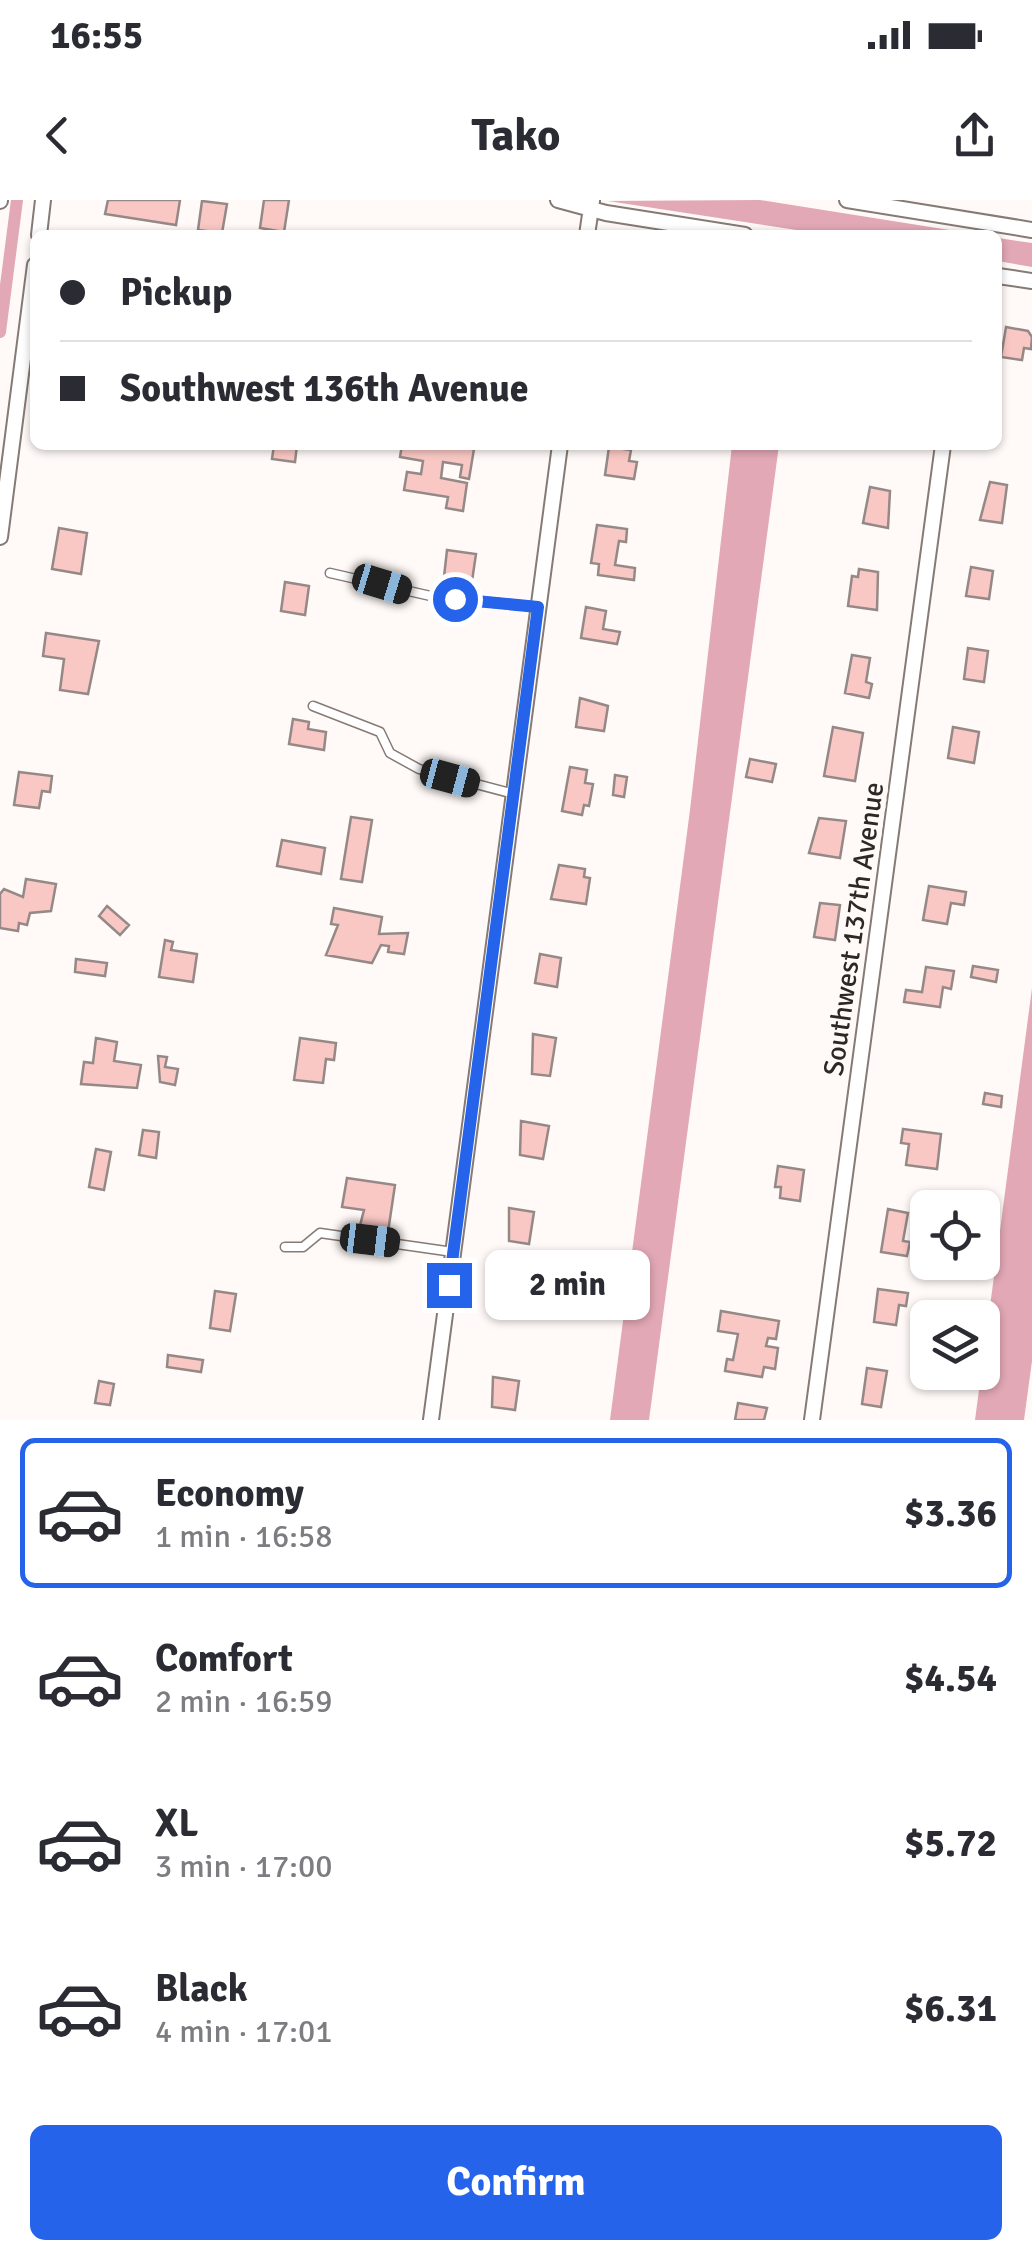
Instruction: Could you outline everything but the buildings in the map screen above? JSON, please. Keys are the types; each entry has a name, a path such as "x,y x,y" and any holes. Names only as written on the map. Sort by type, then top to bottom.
{"street":[{"path":"40,230 43,200"},
{"path":"558,200 720,230"},
{"path":"847,200 895,204 1032,230"},
{"path":"588,230 591,204"},
{"path":"1002,277 1032,281"},
{"path":"0,537 30,343"},
{"path":"432,1420 559,450"},
{"name":"Southwest 137th Avenue","path":"812,1420 943,450"}],"lane":[{"path":"330,573 435,597 538,607"},
{"path":"314,706 380,732 390,754 419,770 514,794"},
{"path":"285,1247 302,1248 320,1232 454,1252"}],"shaded area":[{"path":"760,200 949,230 796,230 608,201"},
{"path":"1002,239 1032,243 1032,267 1002,262"},
{"path":"731,450 778,450 649,1420 610,1420 690,810"},
{"path":"1032,988 1032,1361 1024,1420 975,1420 979,1390 1000,1390 1000,1300 991,1300 993,1280 1000,1280 1000,1231"}],"waterway":[{"path":"0,332 17,200"}],"route":[{"path":"449,1285 538,607 455,599"}]}
